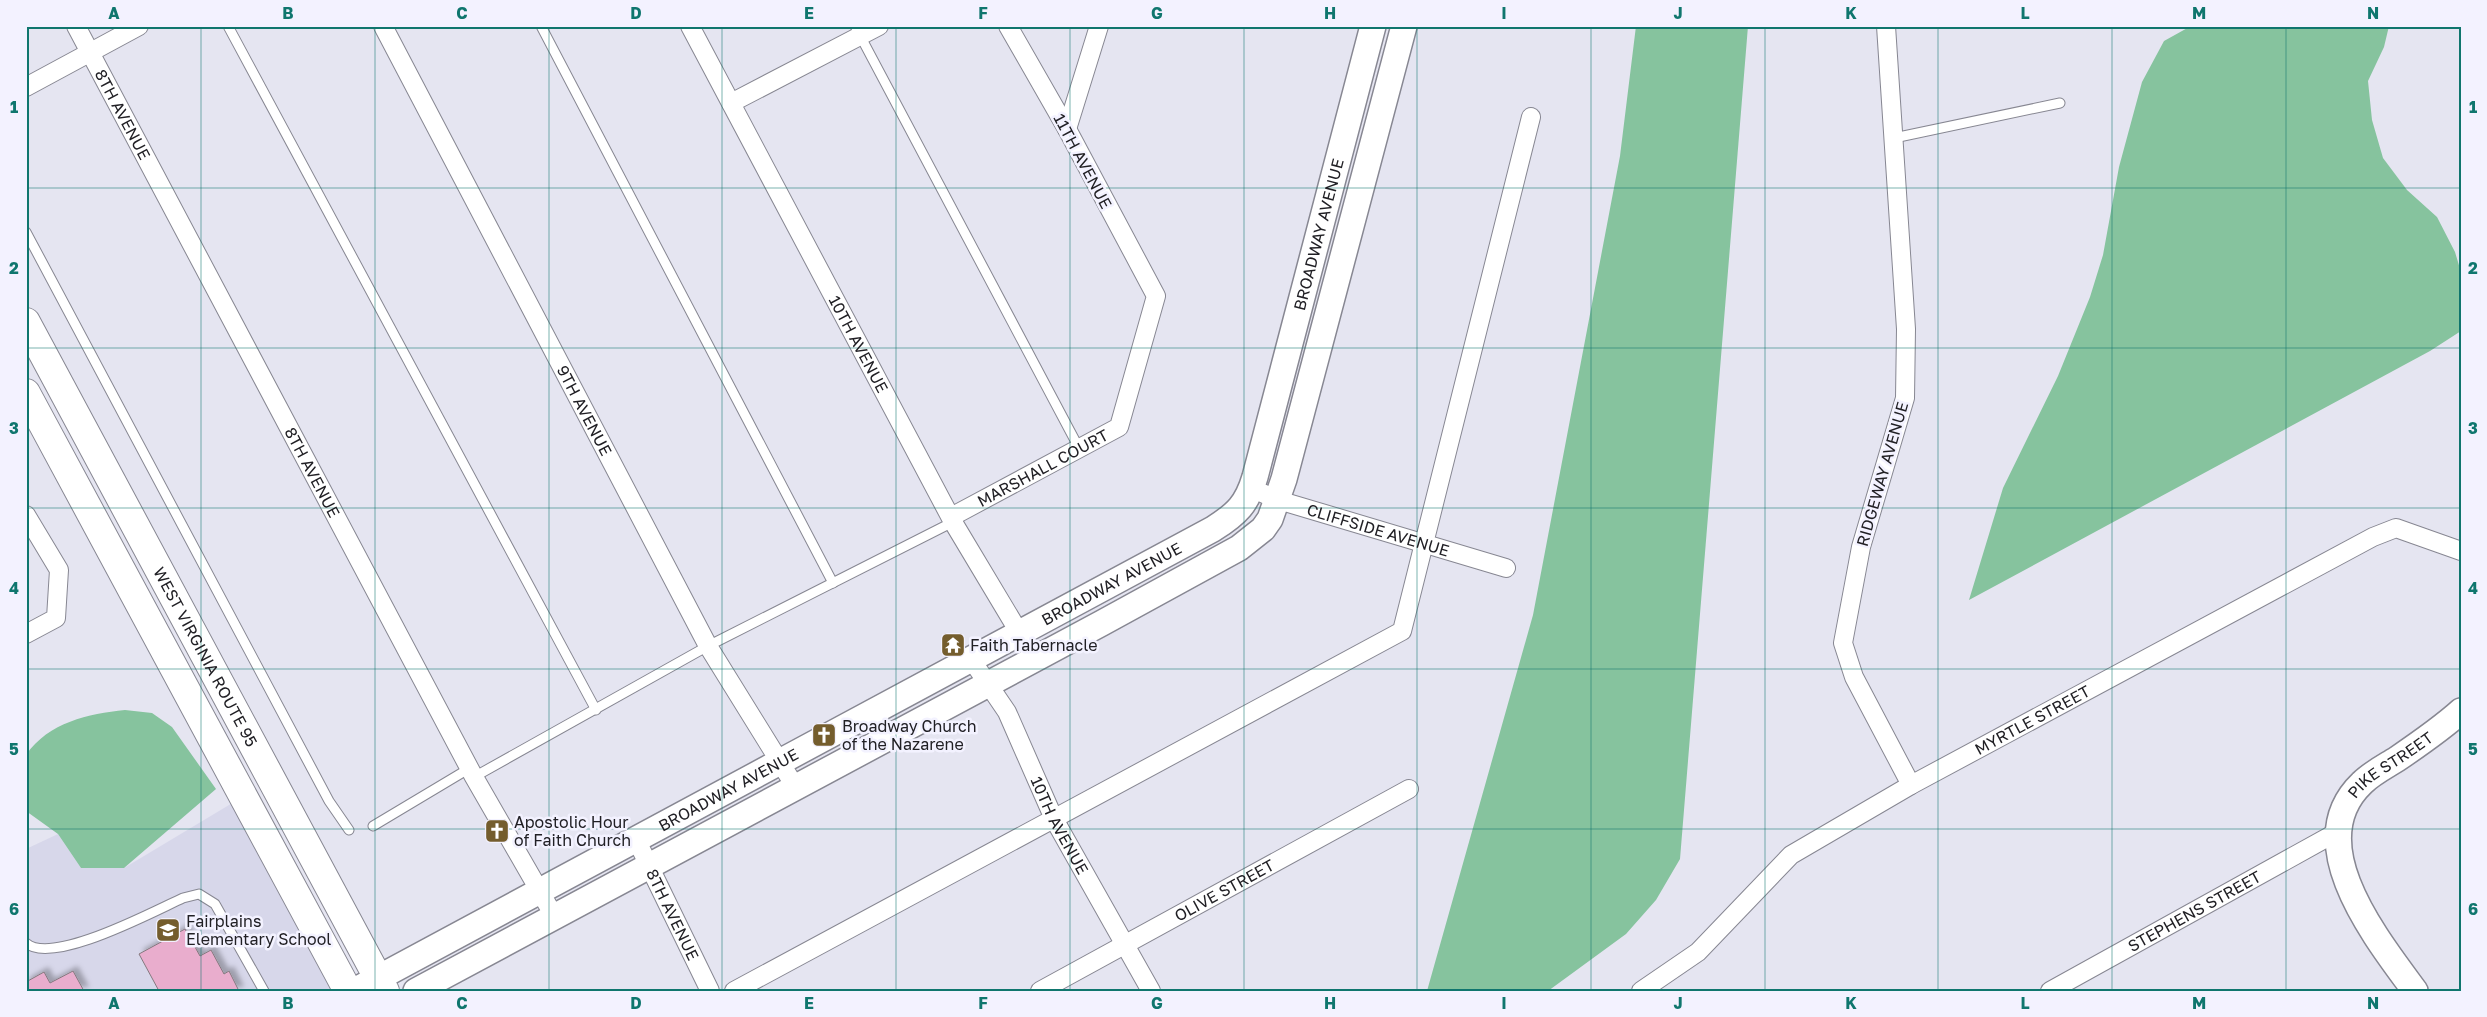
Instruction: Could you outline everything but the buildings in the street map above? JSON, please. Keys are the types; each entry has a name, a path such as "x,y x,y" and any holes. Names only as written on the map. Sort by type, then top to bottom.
{"main road":[{"name":"BROADWAY AVENUE","path":"354,991 382,984 540,890 1213,529 1237,513 1251,488 1373,26"},
{"name":"BROADWAY AVENUE","path":"416,991 1239,548 1262,529 1278,500 1404,26"},
{"name":"WEST VIRGINIA ROUTE 95","path":"26,322 382,984"},
{"name":"WEST VIRGINIA ROUTE 95","path":"26,393 348,991"},
{"name":"PIKE STREET","path":"2415,991 2358,908 2341,858 2339,831 2346,801 2363,782 2438,731 2461,711"}],"street":[{"name":"8TH AVENUE","path":"76,26 472,773 554,916"},
{"path":"26,87 139,26"},
{"name":"9TH AVENUE","path":"383,26 708,646 796,788"},
{"name":"10TH AVENUE","path":"690,26 952,520 1035,659"},
{"path":"731,103 858,31 879,26"},
{"name":"11TH AVENUE","path":"1008,26 1067,129 1156,296"},
{"path":"1067,129 1099,26"},
{"name":"RIDGEWAY AVENUE","path":"1886,26 1906,329 1905,398 1861,547 1843,643 1854,677 1911,785"},
{"path":"734,991 1402,631 1422,543 1531,116"},
{"name":"MARSHALL COURT","path":"952,520 1119,427 1156,296"},
{"name":"CLIFFSIDE AVENUE","path":"1251,488 1278,500 1506,568"},
{"path":"26,515 59,570 56,618 26,634"},
{"name":"MYRTLE STREET","path":"1641,991 1698,952 1791,855 1911,785 2374,537 2396,528 2461,552"},
{"name":"10TH AVENUE","path":"971,659 1007,712 1054,819 1151,991"},
{"name":"OLIVE STREET","path":"1040,991 1410,789"},
{"name":"STEPHENS STREET","path":"2050,991 2339,831"},
{"name":"8TH AVENUE","path":"636,839 651,865 710,991"}],"lane":[{"path":"228,26 596,710"},
{"path":"540,26 833,583"},
{"path":"858,31 1079,448"},
{"path":"1894,138 2060,103"},
{"path":"26,232 329,801 349,830"},
{"path":"373,826 596,710 708,646 952,520"},
{"path":"26,943 32,948 47,950 76,945 184,898 200,894 215,904 264,991"}],"shaded area":[{"name":"Fairplains Elementary School","path":"239,799 342,991 26,991 26,849 58,834 81,868 124,868"}],"green space":[{"path":"1636,26 1748,26 1680,859 1656,900 1626,934 1548,991 1427,991 1533,615 1620,156"},
{"path":"2191,26 2229,28 2250,26 2389,26 2384,47 2368,81 2372,120 2383,158 2407,190 2437,217 2455,252 2461,272 2461,331 2430,351 1969,600 2003,488 2058,376 2090,297 2103,255 2119,167 2142,82 2164,41"},
{"path":"125,710 152,713 172,727 216,789 124,868 81,868 58,834 26,811 26,755 35,744 58,727 83,717"}],"place":[{"name":"Faith Tabernacle","path":"953,645"},
{"name":"Broadway Church of the Nazarene","path":"824,735"},
{"name":"Apostolic Hour of Faith Church","path":"497,831"},
{"name":"Fairplains Elementary School","path":"168,930"}]}
